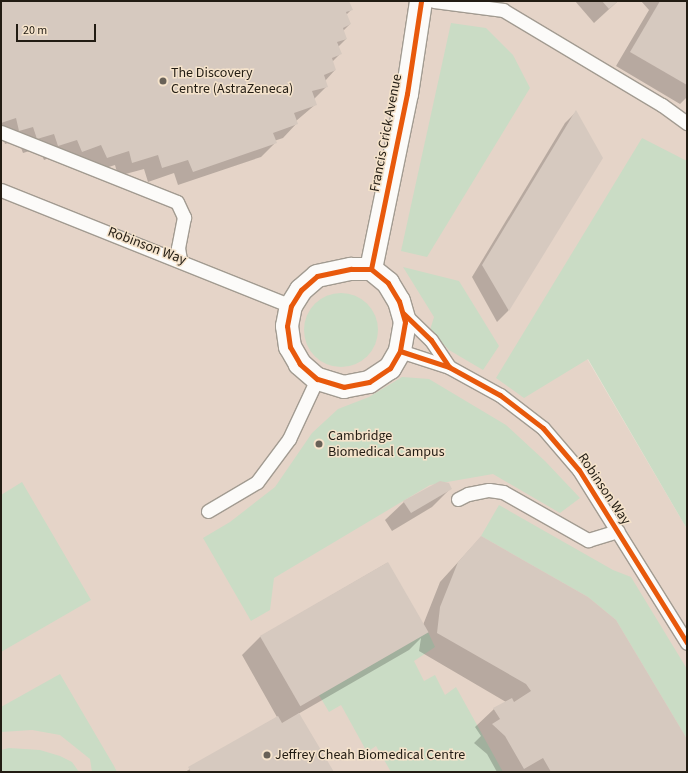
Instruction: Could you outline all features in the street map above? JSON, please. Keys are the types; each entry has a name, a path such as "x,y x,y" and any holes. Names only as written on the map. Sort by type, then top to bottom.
{"street":[{"name":"Francis Crick Avenue","path":"371,269 406,101 421,1"},
{"path":"351,269 371,269 388,284 403,313 405,322 400,351 390,368 369,382 344,386 317,379 300,364 290,347 287,326 291,306 300,290 317,276 351,269"}],"lane":[{"path":"434,1 503,10 662,105 687,123"},
{"path":"1,132 177,202 184,217 178,248 180,259"},
{"name":"Robinson Way","path":"1,190 180,259 291,306"},
{"name":"Robinson Way","path":"403,313 431,340 449,367"},
{"name":"Robinson Way","path":"400,351 449,367 500,395 542,428 579,470 687,643"},
{"path":"208,511 257,482 289,439 317,379"},
{"path":"458,499 468,494 488,490 503,492 588,540 618,531"}],"shaded area":[{"name":"Cambridge Biomedical Campus","path":"1,1 687,1 687,272 579,345 687,529 687,772 1,772"}],"green space":[{"path":"451,23 486,28 513,55 530,88 427,257 401,251"},
{"path":"642,138 687,161 687,529 588,359 524,398 496,378"},
{"path":"403,267 459,281 499,346 483,370 449,350 430,330 434,317"},
{"path":"334,293 348,293 362,299 372,309 378,323 378,337 372,351 362,361 348,367 334,367 320,361 310,351 304,337 304,323 310,309 320,299"},
{"path":"402,377 429,379 506,425 545,461 580,498 560,513 493,474 430,485 274,578 270,610 251,621 203,538 230,522 275,487 312,433 338,409 369,397"},
{"path":"22,482 91,600 1,652 1,495"},
{"path":"499,505 613,570 631,577 687,669 687,739 616,620 588,597 481,536"},
{"path":"428,632 435,647 414,661 424,681 435,675 445,695 456,687 503,772 391,772 376,746 367,752 341,705 329,712 319,695"},
{"path":"60,674 117,772 92,772 90,759 60,735 32,730 1,732 1,707"},
{"path":"9,748 40,750 60,756 72,762 79,772 1,772 1,750"}],"building":[{"name":"The Discovery Centre (AstraZeneca)","path":"1,1 349,1 353,10 346,12 351,24 343,28 347,39 337,42 342,54 332,58 336,70 324,75 328,87 312,91 317,105 294,113 298,124 273,133 277,143 193,172 188,160 162,168 158,155 132,163 129,151 107,158 101,145 82,152 77,140 58,146 54,134 37,139 33,127 19,131 16,118 1,123"},
{"path":"602,1 618,1 609,9"},
{"path":"660,1 687,1 687,85 630,52"},
{"path":"576,110 603,158 509,311 482,265"},
{"path":"440,481 449,483 452,489 411,513 403,501"},
{"path":"481,536 588,597 616,620 687,739 687,772 551,772 543,758 524,769 505,736 492,724 500,719 493,708 512,698 514,702 531,691 526,684 437,633 440,607 458,562"},
{"path":"388,562 428,632 300,706 260,636"},
{"name":"Jeffrey Cheah Biomedical Centre","path":"299,713 334,772 191,772 188,767 278,716 282,723"}],"cycle path":[{"path":"371,269 407,94 421,1"},
{"path":"351,269 371,269 388,283 399,301 405,322 400,351 390,368 369,382 344,387 317,379 300,364 290,347 287,326 291,306 301,290 317,276 351,269"},
{"path":"403,313 431,340 449,367"},
{"path":"400,351 449,367 500,395 543,428 579,470 687,643"}],"place":[{"name":"The Discovery Centre (AstraZeneca)","path":"163,81"},
{"name":"Cambridge Biomedical Campus","path":"319,444"},
{"name":"Jeffrey Cheah Biomedical Centre","path":"267,755"}]}
